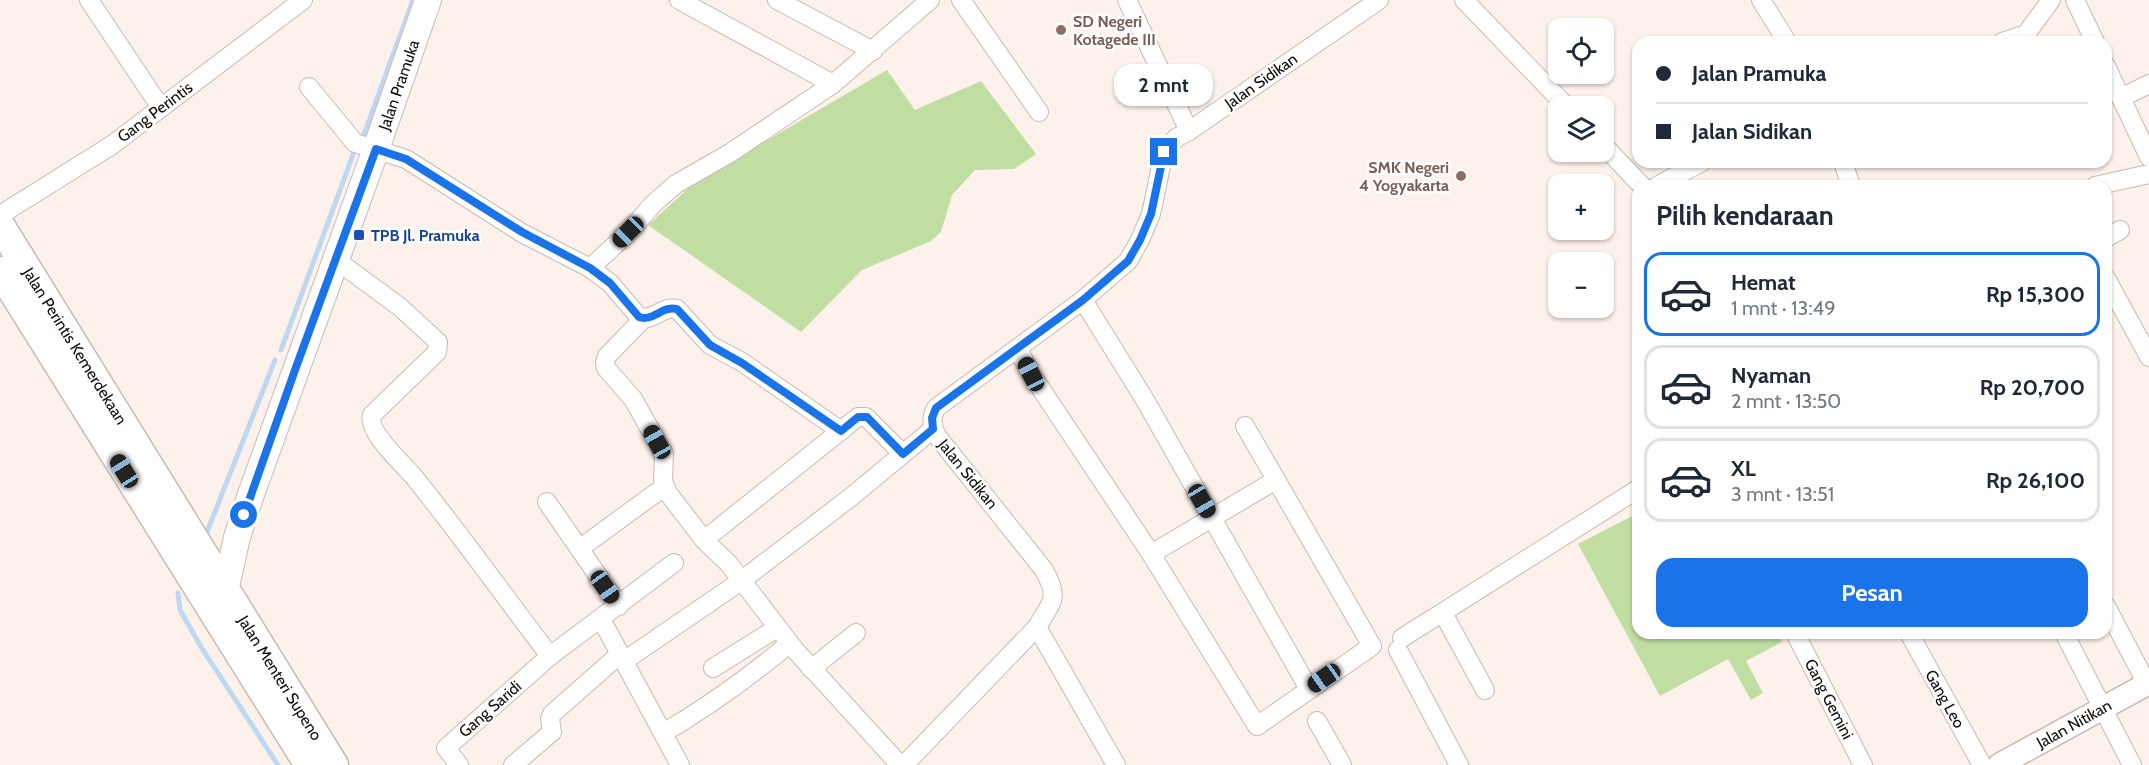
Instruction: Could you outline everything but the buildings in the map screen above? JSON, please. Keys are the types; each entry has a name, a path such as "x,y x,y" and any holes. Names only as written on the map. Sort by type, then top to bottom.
{"main road":[{"name":"Jalan Pramuka","path":"218,600 250,497 428,0"},
{"name":"Jalan Perintis Kemerdekaan","path":"0,225 218,600"},
{"name":"Jalan Perintis Kemerdekaan","path":"0,271 218,600"},
{"name":"Jalan Menteri Supeno","path":"218,600 309,765"},
{"name":"Jalan Menteri Supeno","path":"218,600 334,765"}],"street":[{"path":"89,0 161,108"},
{"name":"Gang Perintis","path":"0,215 112,145 303,0"},
{"path":"679,0 833,84"},
{"path":"777,0 873,51"},
{"path":"590,268 676,184 729,153 833,84 930,0"},
{"path":"961,0 1039,112"},
{"path":"1127,0 1189,131"},
{"name":"Jalan Sidikan","path":"902,765 1037,627 1053,600 1054,594 1048,577 947,450 933,429 932,418 936,408 1083,300 1128,261 1151,214 1164,152 1176,138 1379,0"},
{"path":"1464,0 1556,96"},
{"path":"1761,0 1783,36"},
{"path":"2020,36 2026,34 2051,0"},
{"path":"2075,0 2092,36"},
{"path":"2149,84 2115,93 2149,157"},
{"path":"309,87 355,143 406,159 522,232 590,268 610,283 636,315 643,319"},
{"path":"1614,157 1636,180"},
{"path":"1668,180 1691,168"},
{"path":"2112,182 2149,174"},
{"path":"336,260 400,307 438,342 437,351 389,396 371,418 371,423 376,433 440,511 550,656 674,563"},
{"path":"2112,289 2149,357"},
{"path":"1083,300 1145,400 1309,689"},
{"path":"841,431 742,363 710,345 677,309 670,307 643,319 607,356 609,371 633,399 664,454 664,487 704,540 729,564 789,644 902,765"},
{"path":"1018,349 1053,409 1150,554 1257,726 1372,646 1245,426"},
{"path":"704,540 858,417 867,417 903,454"},
{"path":"513,765 552,732 550,719 552,714 622,657 741,581 851,497 933,429"},
{"path":"1150,554 1276,480"},
{"path":"579,549 664,487"},
{"path":"1459,765 1400,644 1443,613 1632,493"},
{"path":"547,502 619,606"},
{"path":"1443,613 1485,690"},
{"path":"2112,617 2148,683"},
{"path":"601,619 680,765"},
{"path":"1037,627 1116,765"},
{"path":"713,668 777,628"},
{"path":"811,669 856,633"},
{"name":"Gang Gemini","path":"1798,639 1863,765"},
{"name":"Gang Leo","path":"1912,639 1982,765"},
{"path":"2067,639 2132,765"},
{"path":"663,734 703,710 789,644"},
{"name":"Gang Saridi","path":"459,765 446,748 550,656"},
{"name":"Jalan Nitikan","path":"1999,765 2148,683"},
{"path":"1317,721 1342,765"}],"green space":[{"path":"887,70 915,110 981,81 1036,154 1014,169 975,170 952,195 941,232 931,241 862,270 801,332 648,225 694,183"},
{"path":"1632,516 1632,639 1781,639 1782,642 1746,661 1763,693 1751,700 1728,659 1660,696 1578,544"}],"waterway":[{"path":"363,137 413,0"},
{"path":"281,350 354,152"},
{"path":"205,537 275,360"},
{"path":"178,593 180,610 201,647 278,765"}],"place":[{"name":"SD Negeri Kotagede III","path":"1061,30"},
{"name":"SMK Negeri 4 Yogyakarta","path":"1461,176"},
{"name":"TPB Jl. Pramuka","path":"359,235"}],"route":[{"path":"244,515 376,149 406,159 522,232 590,268 610,283 639,317 646,319 670,307 677,309 710,345 742,363 841,431 858,417 867,417 903,454 933,429 932,418 936,408 1083,300 1128,261 1151,214 1164,152"}]}
